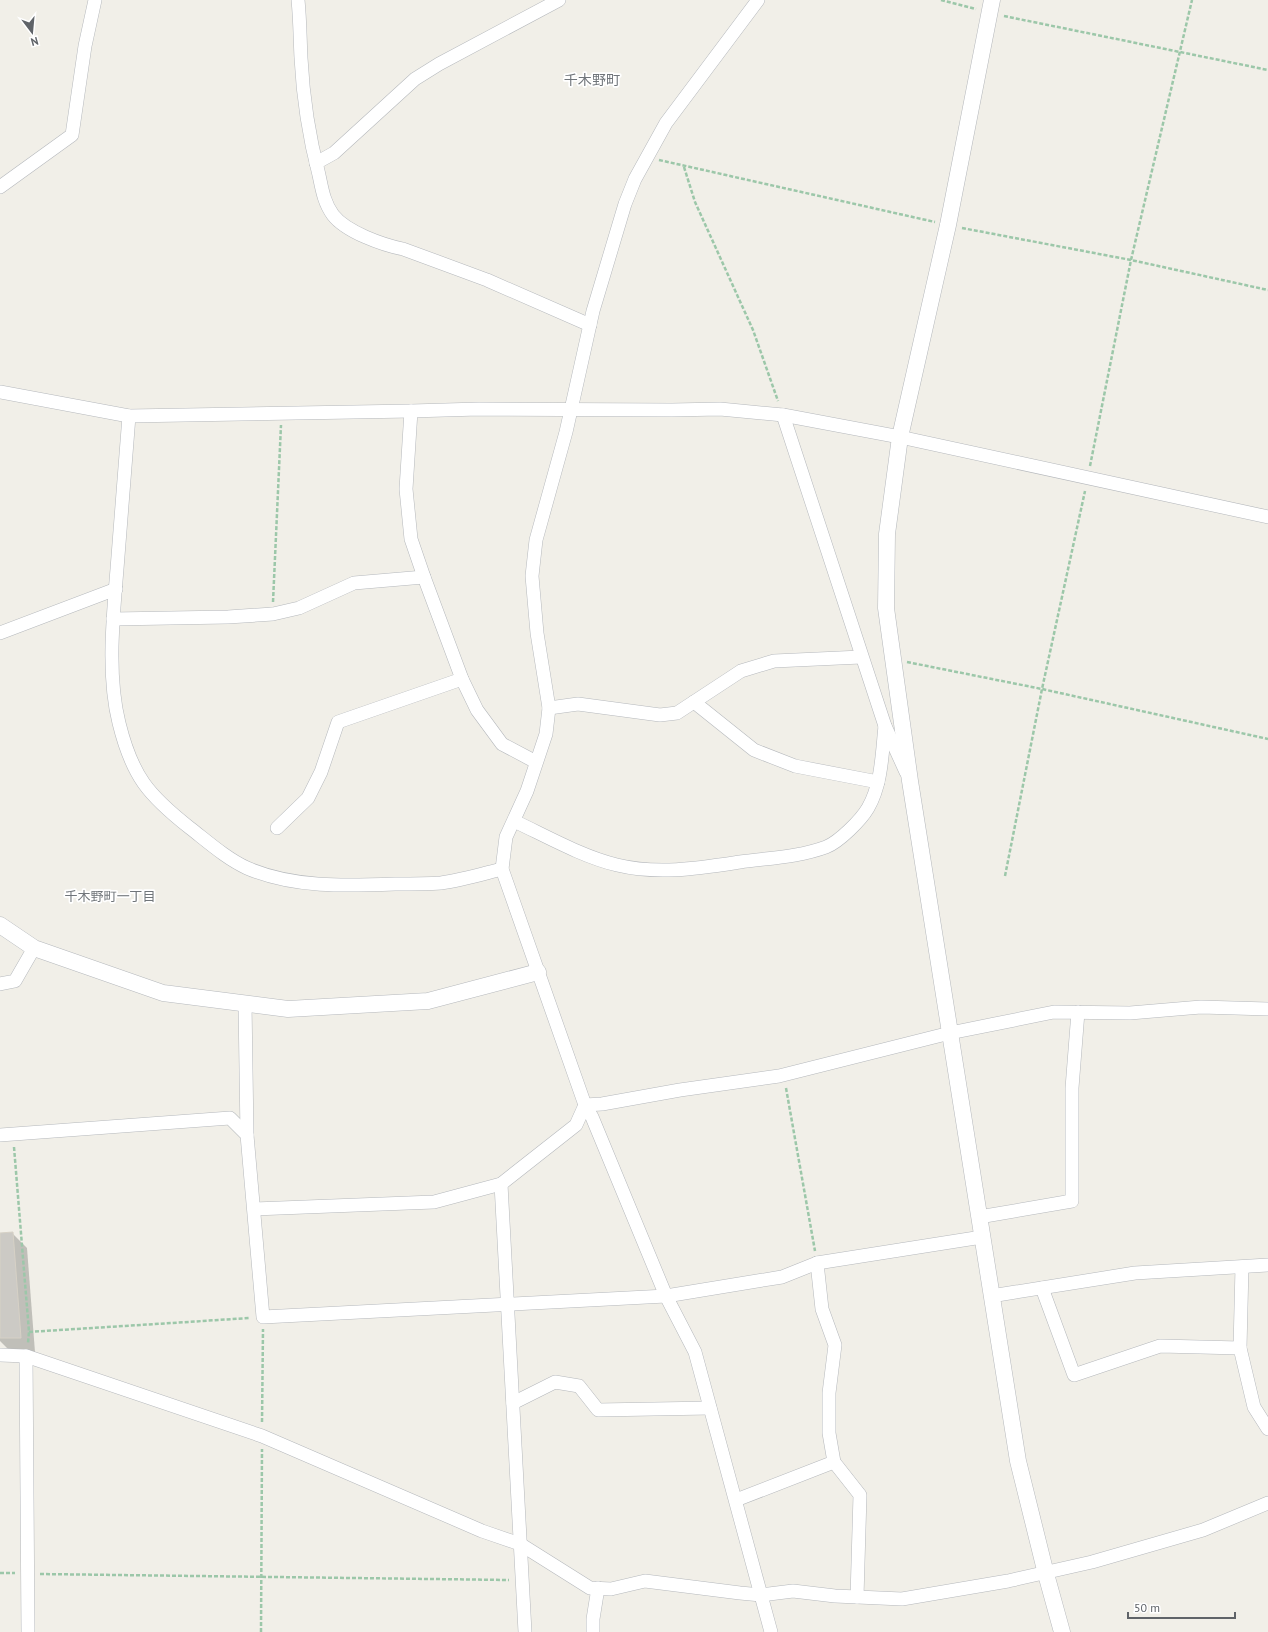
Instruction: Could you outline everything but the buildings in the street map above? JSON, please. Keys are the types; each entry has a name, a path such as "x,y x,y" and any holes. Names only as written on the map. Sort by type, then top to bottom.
{"street":[{"path":"0,187 72,134 85,46 95,0"},
{"path":"298,0 301,29 301,58 307,113 316,163 326,205 334,217 353,231 390,246 403,249 487,280 590,325"},
{"path":"316,163 334,153 415,79 439,64 559,0"},
{"path":"758,0 666,123 635,179 625,204 590,325 571,410 536,540 532,576 537,633 549,708 546,734 514,821 506,838 502,869 585,1105 592,1117 666,1296 695,1352 771,1632"},
{"path":"991,6 948,225 900,437 887,534 886,608 910,781 1018,1461 1062,1632"},
{"path":"0,392 129,416 282,412 411,411 479,408 571,410 720,409 783,415 900,437 1268,517"},
{"path":"411,411 406,489 411,539 424,577 462,679 477,710 502,744 536,762"},
{"path":"783,415 861,657 885,726 910,781"},
{"path":"129,416 113,619 114,687 119,722 133,766 144,786 163,807 213,846 246,868 272,877 314,884 370,885 441,882 502,869"},
{"path":"113,619 228,617 273,614 299,608 354,583 424,577"},
{"path":"0,633 116,589"},
{"path":"549,708 578,704 660,715 677,713 741,671 774,660 861,657"},
{"path":"277,828 308,798 321,772 338,722 462,679"},
{"path":"694,702 754,750 795,766 878,782"},
{"path":"514,821 591,856 617,865 663,870 704,868 741,862 774,859 827,847 854,827 868,809 878,782 885,726"},
{"path":"0,925 34,948 163,993 288,1009 428,1001 538,972"},
{"path":"0,984 15,981 34,948"},
{"path":"245,1003 247,1135 263,1317 666,1296 782,1277 817,1263 982,1237"},
{"path":"585,1105 602,1104 680,1090 783,1075 950,1033 1054,1012 1130,1013 1201,1007 1268,1009"},
{"path":"979,1217 1072,1201 1072,1088 1078,1012"},
{"path":"254,1209 434,1202 501,1184 576,1125 585,1105"},
{"path":"0,1135 230,1118 247,1135"},
{"path":"501,1184 525,1632"},
{"path":"817,1263 822,1309 835,1345 829,1393 830,1433 834,1462 860,1494 857,1597"},
{"path":"991,1296 1018,1290 1042,1288 1135,1273 1268,1265"},
{"path":"1242,1267 1240,1348 1254,1407 1268,1429"},
{"path":"1042,1288 1074,1375 1160,1346 1240,1348"},
{"path":"0,1355 26,1356 262,1436 482,1531 520,1544 590,1588 611,1589 645,1581 761,1595 793,1591 857,1597 902,1599 1046,1574 1203,1530 1268,1503"},
{"path":"26,1356 28,1632"},
{"path":"513,1403 555,1382 579,1386 598,1410 710,1408"},
{"path":"736,1500 834,1462"},
{"path":"593,1632 593,1619 598,1588"}],"path":[{"path":"941,0 991,6 1268,70"},
{"path":"1005,876 1042,689 1088,477 1131,260 1182,51 1192,0"},
{"path":"647,157 948,225 1131,260 1268,290"},
{"path":"684,166 695,202 753,330 783,415"},
{"path":"273,614 282,412"},
{"path":"893,660 1042,689 1268,739"},
{"path":"783,1075 817,1263"},
{"path":"13,1134 29,1332 263,1317 261,1632"},
{"path":"28,1573 262,1578 523,1580"}],"district":[{"name":"千木野町","path":"592,80"},
{"name":"千木野町一丁目","path":"110,896"}]}
